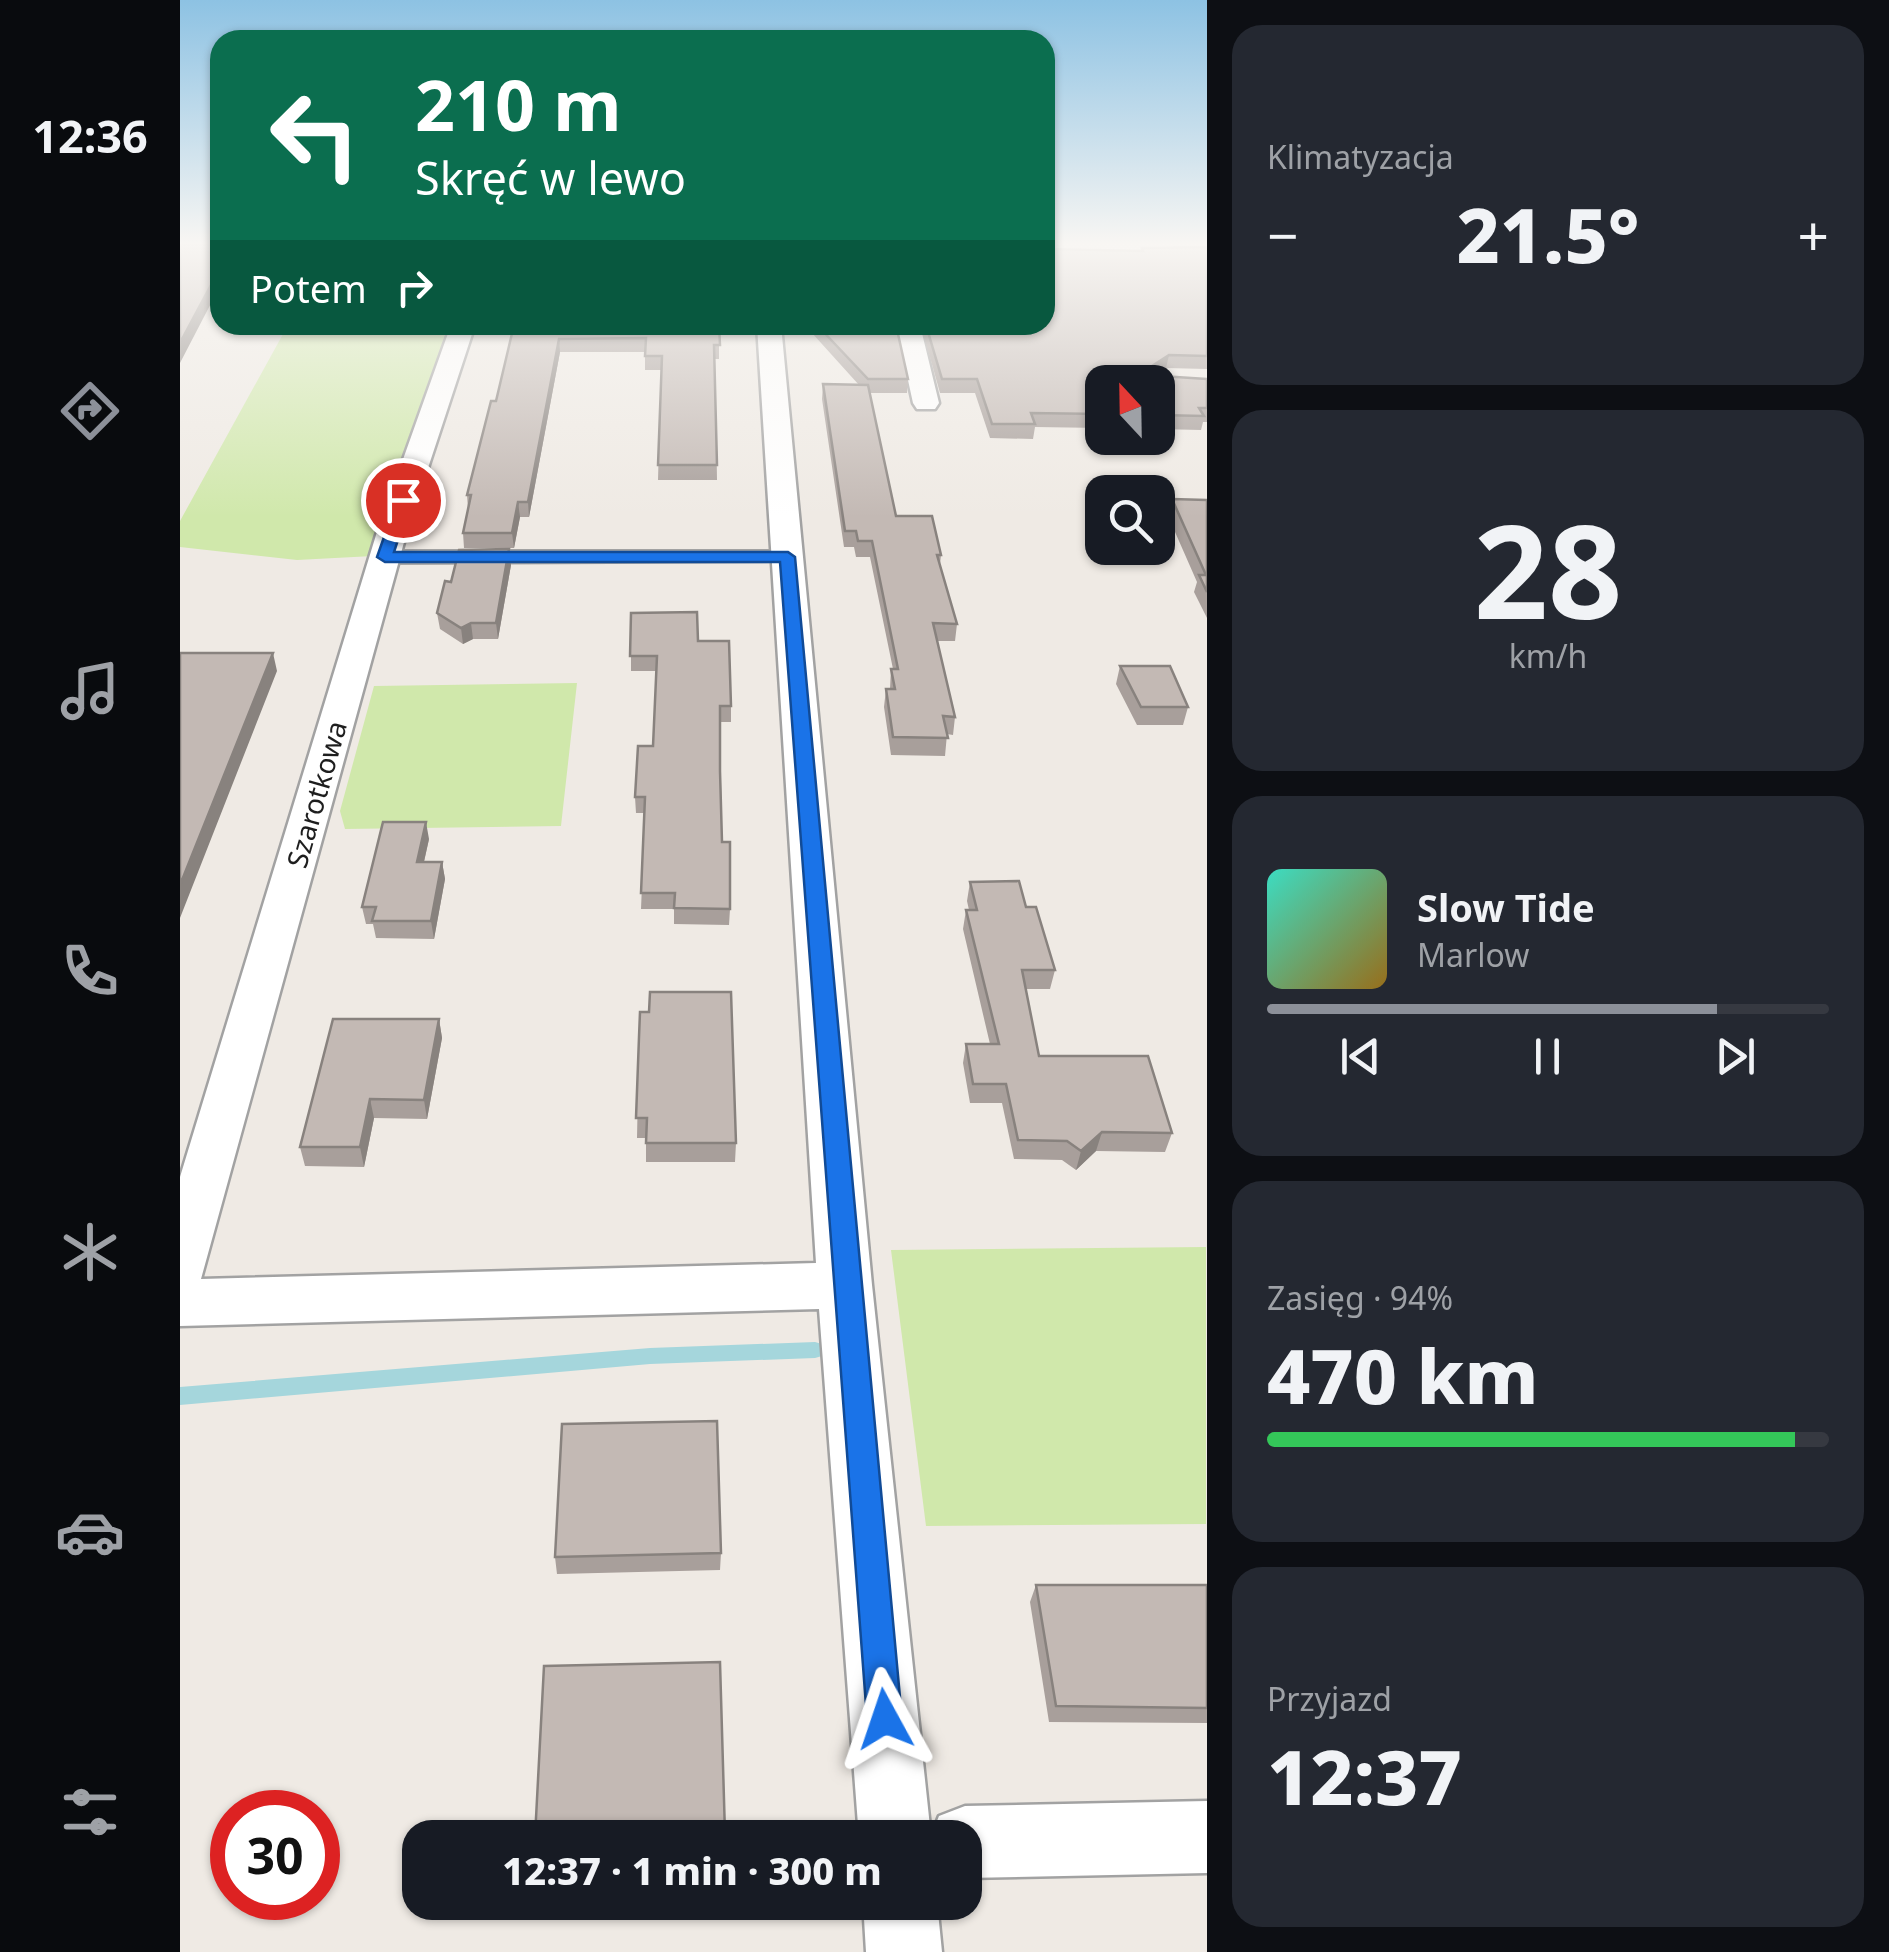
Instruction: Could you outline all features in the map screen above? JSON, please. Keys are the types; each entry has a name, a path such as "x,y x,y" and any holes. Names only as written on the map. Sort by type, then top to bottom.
{"street":[{"name":"Szarotkowa","path":"180,1266 385,557 459,335"},
{"path":"769,335 893,1820"},
{"path":"910,335 926,403"},
{"path":"180,1303 846,1284"},
{"path":"982,1842 1206,1837"},
{"path":"901,1920 904,1952"}],"lane":[{"path":"385,557 788,557"}],"green space":[{"path":"282,335 445,335 373,556 297,560 180,547 180,521"},
{"path":"577,683 561,826 345,829 340,811 374,686"},
{"path":"1206,1247 1206,1524 926,1526 891,1250"}],"building":[{"path":"512,335 720,335 720,345 714,345 717,465 658,465 662,356 645,356 646,338 559,339 528,502 518,502 512,533 463,533 471,495 467,495 491,401 496,401"},
{"path":"827,335 898,335 908,379 868,379"},
{"path":"929,335 1207,335 1207,356 1169,355 1154,365 1085,365 1085,414 1031,413 1035,424 992,424 977,379 942,379"},
{"path":"1175,377 1207,379 1207,408 1199,408 1204,416 1175,415"},
{"path":"823,384 868,385 896,516 932,516 941,555 937,555 957,624 933,623 955,717 943,716 948,738 893,737 886,689 895,689 891,669 898,669 872,541 858,541 856,531 845,531"},
{"path":"1175,499 1207,500 1207,592 1199,575 1206,575"},
{"path":"509,549 496,623 471,623 461,628 437,613 459,550"},
{"path":"697,612 698,641 729,641 731,706 720,706 720,771 722,842 730,842 730,909 674,908 675,893 641,893 645,797 635,797 638,746 653,746 657,656 630,656 631,613"},
{"path":"180,653 273,653 180,885"},
{"path":"1120,666 1170,666 1188,707 1141,707"},
{"path":"383,822 426,822 417,862 442,862 431,921 372,921 376,907 362,907"},
{"path":"1019,881 1026,907 1036,907 1055,970 1022,970 1039,1056 1148,1056 1172,1133 1102,1132 1081,1151 1067,1141 1018,1140 1006,1084 973,1084 966,1044 999,1044 966,910 977,910 970,882"},
{"path":"650,992 731,992 736,1143 646,1143 647,1118 636,1118 640,1012 649,1012"},
{"path":"333,1019 439,1019 424,1100 370,1099 360,1147 300,1147"},
{"path":"717,1421 721,1553 555,1557 562,1424"},
{"path":"1036,1585 1207,1585 1207,1708 1056,1706"},
{"path":"720,1662 725,1820 536,1820 544,1666"}],"waterway":[{"path":"180,1396 650,1356 815,1350"}],"route":[{"path":"403,500 385,557 788,557 885,1719"}]}
